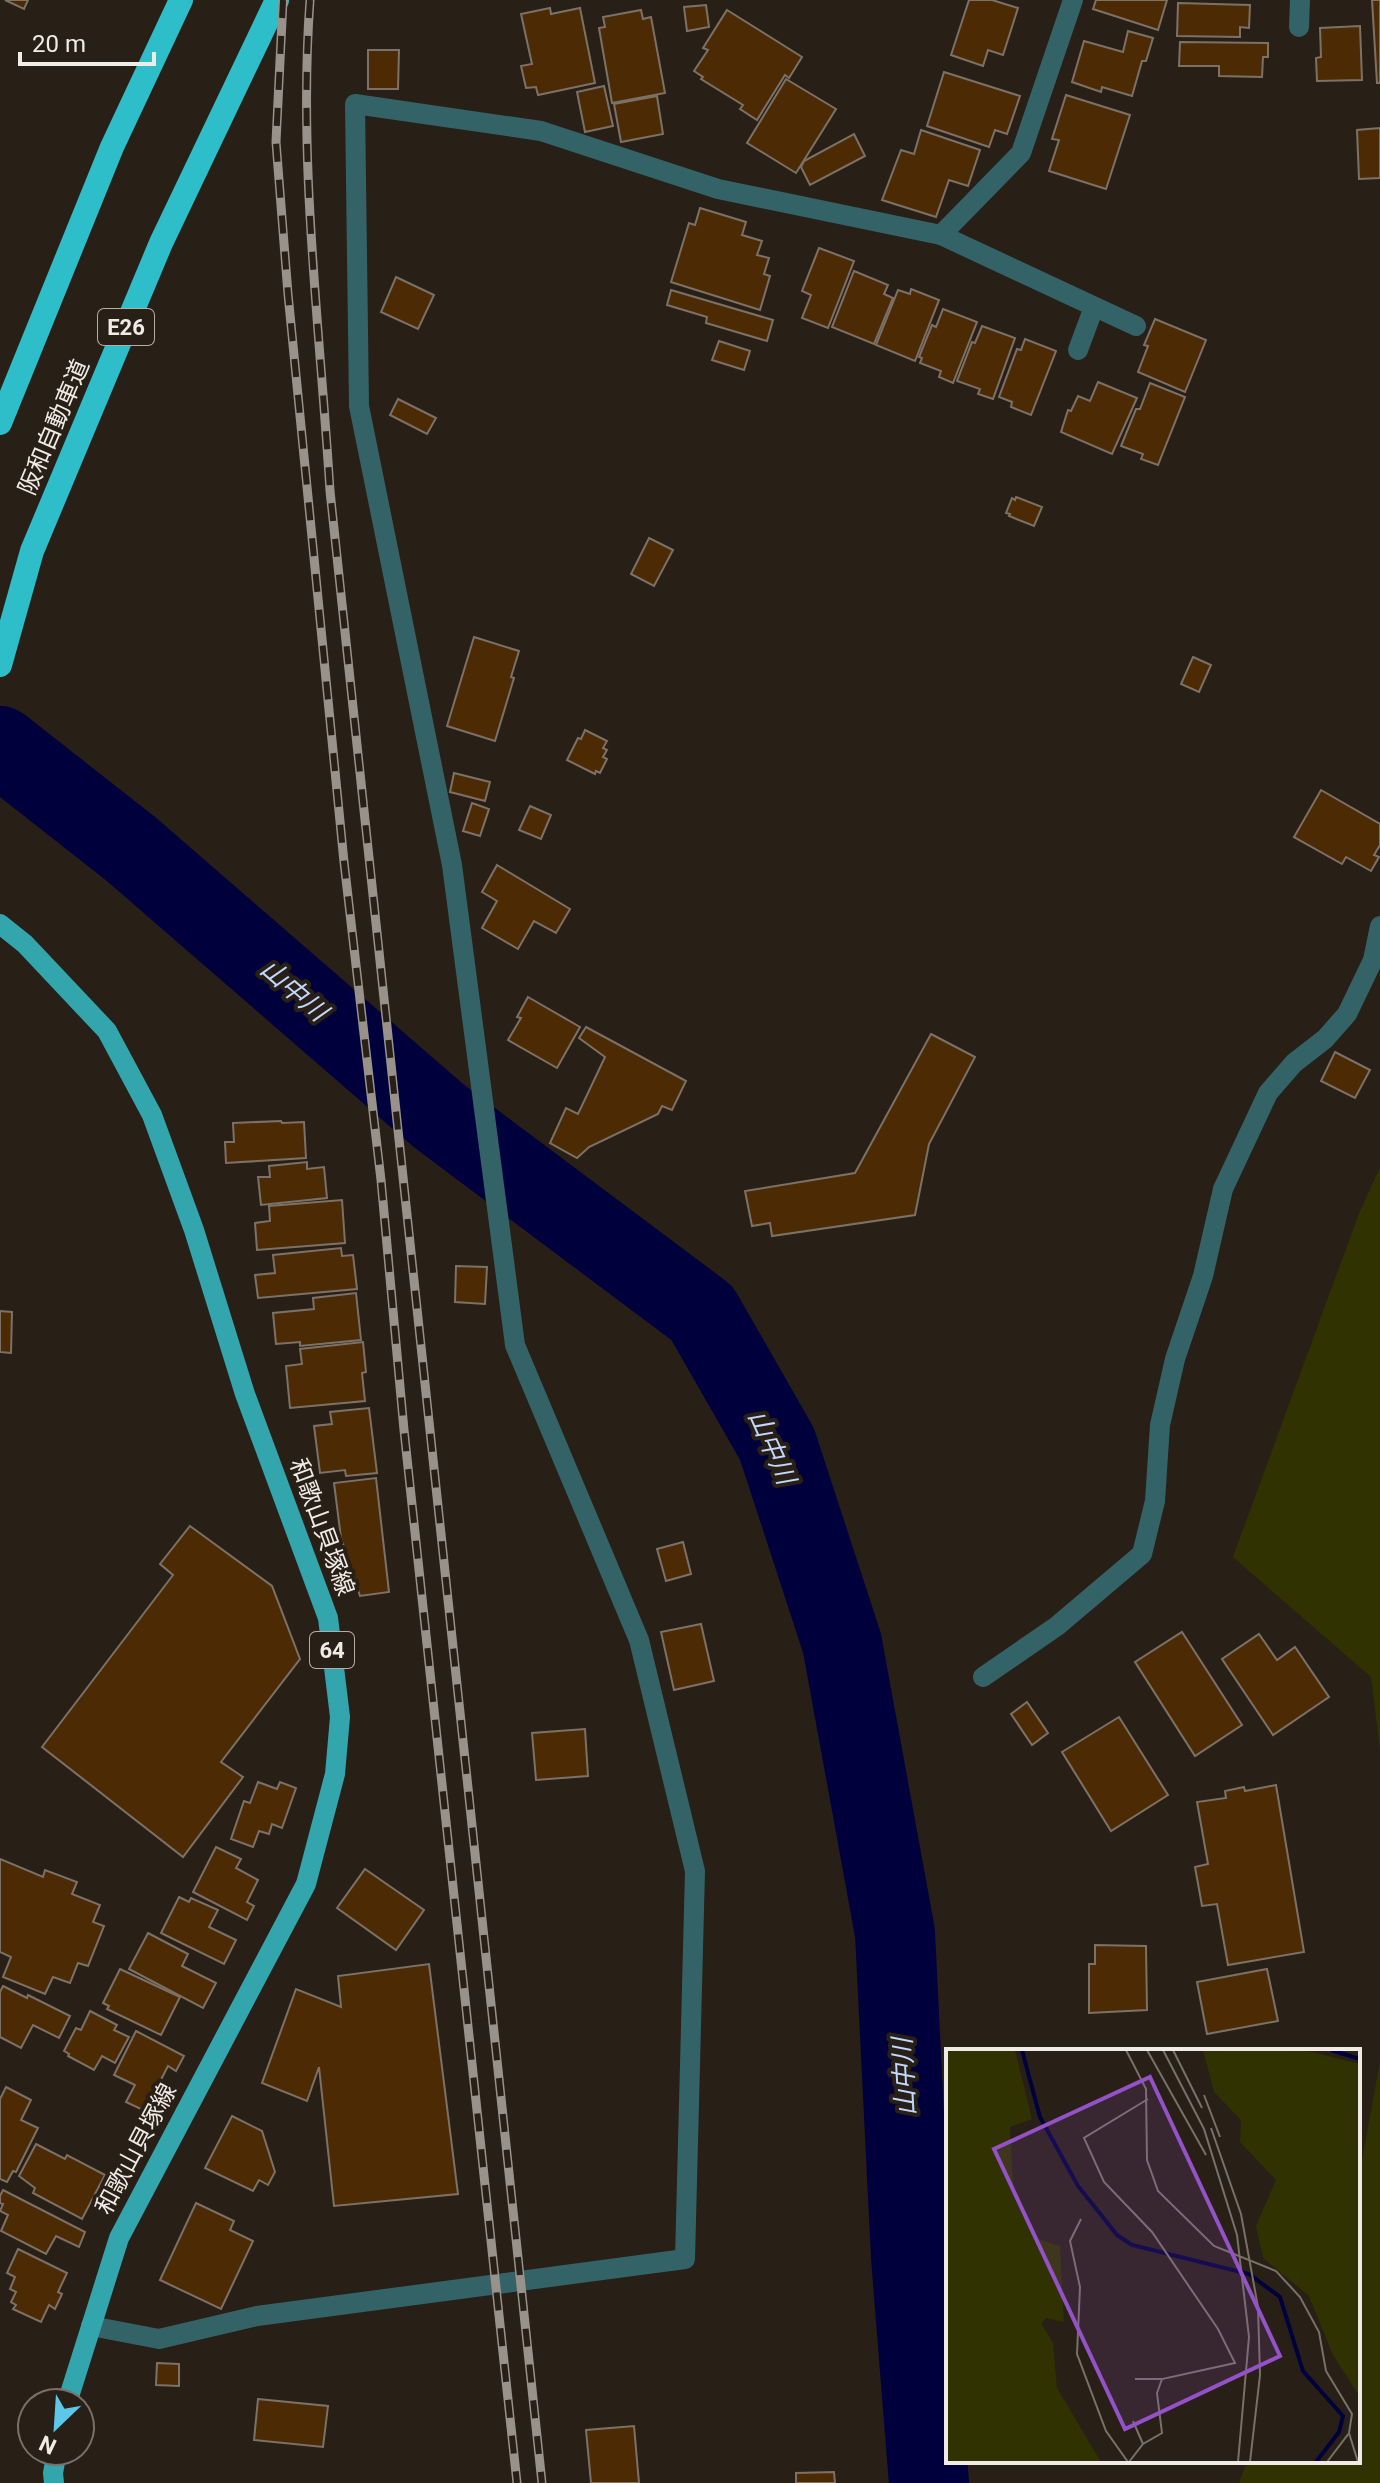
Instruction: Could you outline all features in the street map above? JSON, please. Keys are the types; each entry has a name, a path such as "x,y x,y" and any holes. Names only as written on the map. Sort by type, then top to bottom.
{"highway":[{"path":"0,423 112,147 181,0"},
{"name":"阪和自動車道","path":"0,665 32,551 161,243 277,0"}],"main road":[{"name":"和歌山貝塚線","path":"0,924 25,944 107,1031 152,1115 194,1230 245,1394 328,1618 340,1717 335,1774 306,1884 119,2238 72,2387"}],"street":[{"path":"941,235 1021,153 1073,0"},
{"path":"1299,27 1300,0"},
{"path":"91,2326 159,2339 257,2316 685,2259 695,1871 639,1640 515,1345 452,865 359,406 355,104 541,131 718,189 941,235 1136,326"},
{"path":"1078,350 1094,307"},
{"path":"983,1677 1057,1626 1142,1554 1155,1501 1160,1425 1175,1359 1203,1276 1223,1189 1268,1093 1294,1063 1325,1039 1347,1014 1373,960 1380,926"}],"shaded area":[{"path":"1380,1167 1380,1750 1371,1677 1233,1557 1358,1216"},
{"path":"1380,2061 1380,2483 1239,2483 1246,2463 1360,2463 1360,2172"}],"building":[{"path":"5,0 28,0 24,9"},
{"path":"969,0 992,0 1018,8 1003,55 988,50 983,66 951,55"},
{"path":"1096,0 1167,0 1158,30 1093,9"},
{"path":"1372,0 1380,0 1380,83 1377,83"},
{"path":"1178,3 1250,5 1249,28 1240,27 1240,37 1177,36"},
{"path":"706,5 709,27 687,31 684,7"},
{"path":"550,8 551,14 580,8 595,83 538,95 536,87 526,88 521,66 532,64 521,14"},
{"path":"641,10 643,19 651,17 665,93 612,103 599,28 605,27 603,17"},
{"path":"727,10 802,57 789,78 785,75 757,120 740,109 743,105 701,79 703,77 694,71 708,50 703,48"},
{"path":"1360,26 1362,80 1317,81 1316,58 1321,57 1320,28"},
{"path":"1128,31 1153,38 1146,61 1142,61 1132,96 1102,87 1101,92 1072,82 1084,41 1123,52"},
{"path":"1180,42 1268,43 1268,57 1263,57 1262,77 1219,76 1219,66 1179,66"},
{"path":"368,50 399,50 398,89 368,89"},
{"path":"944,72 1020,96 1007,134 995,130 989,147 927,126"},
{"path":"786,79 836,109 796,173 747,143"},
{"path":"604,86 613,126 585,132 577,92"},
{"path":"1066,95 1130,115 1106,189 1049,171 1059,140 1052,139"},
{"path":"657,96 663,134 621,142 614,104"},
{"path":"1380,128 1380,178 1359,179 1357,130"},
{"path":"921,130 980,150 968,186 949,180 936,217 882,200 901,150 914,154"},
{"path":"854,134 865,156 810,185 801,167 804,161"},
{"path":"700,208 746,222 742,235 762,241 757,255 769,258 764,274 770,276 760,310 671,282 689,223 695,225"},
{"path":"819,248 854,261 828,328 802,318 811,295 802,291"},
{"path":"854,271 888,285 884,294 893,298 874,344 832,327"},
{"path":"396,277 434,295 418,329 381,312"},
{"path":"911,289 939,300 915,361 876,345 898,290 910,294"},
{"path":"671,290 773,320 767,341 706,323 707,317 667,305"},
{"path":"943,309 977,322 953,383 939,377 941,371 920,363 922,358 919,357 932,325 936,327"},
{"path":"1155,319 1206,340 1185,392 1138,372 1148,346 1144,345"},
{"path":"982,326 1015,338 993,399 978,394 980,389 957,381 972,342 975,343"},
{"path":"1025,339 1056,351 1031,415 1011,407 1012,402 999,397 1017,349 1021,350"},
{"path":"719,341 750,351 744,370 712,360"},
{"path":"1098,382 1137,398 1112,454 1061,432 1068,410 1071,411 1078,396 1090,401"},
{"path":"1150,383 1185,397 1158,465 1141,459 1143,454 1121,446"},
{"path":"398,399 436,418 427,434 390,415"},
{"path":"1016,497 1042,507 1034,526 1006,513 1012,498 1015,500"},
{"path":"649,538 673,550 654,586 631,574"},
{"path":"474,637 519,651 495,741 447,726"},
{"path":"1193,657 1211,665 1199,692 1181,684"},
{"path":"585,730 607,741 603,757 607,759 600,773 596,771 595,774 567,760"},
{"path":"454,773 490,782 485,801 450,792"},
{"path":"1321,790 1380,824 1380,845 1374,855 1379,857 1371,871 1346,857 1342,864 1294,837"},
{"path":"472,803 489,809 480,836 463,831"},
{"path":"530,806 551,815 541,839 519,830"},
{"path":"497,865 570,909 556,933 534,921 518,949 482,928 497,901 482,892"},
{"path":"528,997 580,1027 557,1068 508,1040 521,1018 517,1017"},
{"path":"586,1027 686,1081 672,1110 662,1106 658,1114 589,1147 577,1158 550,1143 566,1108 578,1114 605,1057 579,1038"},
{"path":"931,1034 975,1057 929,1144 915,1215 772,1236 770,1223 752,1226 745,1191 855,1173"},
{"path":"1335,1052 1370,1070 1355,1098 1321,1081"},
{"path":"304,1122 306,1158 226,1163 225,1142 234,1142 233,1123"},
{"path":"307,1162 307,1169 324,1167 327,1198 261,1205 258,1177 270,1177 269,1166"},
{"path":"342,1200 345,1243 257,1250 255,1223 270,1221 269,1206"},
{"path":"341,1248 342,1256 353,1255 357,1289 258,1298 255,1275 275,1273 273,1255"},
{"path":"456,1266 487,1267 485,1304 455,1302"},
{"path":"356,1293 361,1340 300,1346 300,1342 276,1344 273,1313 314,1309 313,1298"},
{"path":"0,1311 12,1312 11,1353 0,1352"},
{"path":"363,1342 365,1401 290,1408 286,1366 302,1364 300,1349"},
{"path":"369,1408 377,1473 346,1476 345,1470 320,1473 314,1426 332,1424 330,1412"},
{"path":"376,1478 389,1592 360,1596 341,1538 334,1483"},
{"path":"190,1526 272,1586 300,1659 221,1762 243,1777 183,1857 42,1747 173,1575 160,1564"},
{"path":"683,1542 691,1574 666,1581 657,1549"},
{"path":"701,1624 714,1681 674,1690 661,1632"},
{"path":"1182,1632 1242,1725 1195,1756 1135,1662"},
{"path":"1259,1634 1277,1660 1295,1647 1329,1697 1273,1735 1222,1659"},
{"path":"1027,1702 1048,1733 1032,1745 1011,1714"},
{"path":"1119,1717 1168,1795 1111,1831 1062,1752"},
{"path":"585,1729 588,1776 536,1780 532,1733"},
{"path":"258,1782 277,1789 280,1782 296,1788 282,1828 272,1824 269,1834 259,1831 253,1847 231,1839 244,1801 250,1803"},
{"path":"1276,1785 1304,1952 1228,1965 1217,1904 1202,1906 1195,1867 1208,1864 1197,1802 1226,1798 1225,1791"},
{"path":"216,1847 241,1859 236,1868 258,1880 247,1902 254,1906 247,1920 193,1892"},
{"path":"0,1859 43,1877 45,1870 77,1882 72,1894 100,1905 93,1922 104,1926 88,1966 78,1963 70,1983 53,1977 45,1994 3,1977 11,1957 0,1952"},
{"path":"365,1869 424,1910 396,1950 337,1908"},
{"path":"179,1897 189,1902 191,1898 218,1910 209,1927 236,1940 224,1964 161,1933"},
{"path":"148,1933 188,1954 182,1966 216,1983 203,2008 129,1969"},
{"path":"1095,1945 1146,1946 1147,2010 1089,2013 1089,1964 1095,1964"},
{"path":"429,1964 458,2194 334,2206 319,2067 307,2101 262,2083 296,1989 341,2007 338,1976"},
{"path":"120,1969 180,1997 161,2035 107,2009 109,2006 103,2003"},
{"path":"1267,1969 1278,2021 1207,2034 1197,1982"},
{"path":"3,1986 70,2016 59,2038 33,2025 21,2048 0,2037 0,1992"},
{"path":"90,2011 117,2025 114,2030 129,2037 115,2063 102,2056 94,2070 64,2051 76,2028 81,2030"},
{"path":"136,2031 184,2056 176,2071 168,2066 145,2111 126,2102 135,2085 114,2075"},
{"path":"6,2087 31,2100 21,2120 38,2128 16,2172 13,2171 7,2182 0,2179 0,2099"},
{"path":"232,2116 262,2131 275,2172 268,2185 259,2180 253,2191 205,2168"},
{"path":"36,2144 65,2159 67,2155 105,2175 82,2219 33,2193 35,2188 19,2176"},
{"path":"3,2190 85,2232 79,2247 56,2236 46,2254 1,2231 8,2215 0,2211"},
{"path":"196,2203 234,2221 230,2230 253,2241 221,2309 160,2280"},
{"path":"18,2249 67,2273 58,2292 62,2294 55,2309 49,2305 41,2322 13,2309 16,2305 11,2302 16,2292 10,2289 15,2277 7,2273"},
{"path":"157,2363 179,2364 179,2386 156,2385"},
{"path":"258,2399 328,2406 323,2447 254,2440"},
{"path":"634,2426 639,2483 591,2483 586,2430"},
{"path":"834,2472 835,2483 796,2483 796,2473"}],"waterway":[{"name":"山中川","path":"0,746 131,849 439,1116 702,1313 777,1444 842,1643 895,1933 911,2257 929,2483"}],"railway":[{"path":"283,0 276,142 288,294 344,862 381,1180 404,1430 517,2483"},
{"path":"310,0 308,184 330,491 542,2483"}]}
